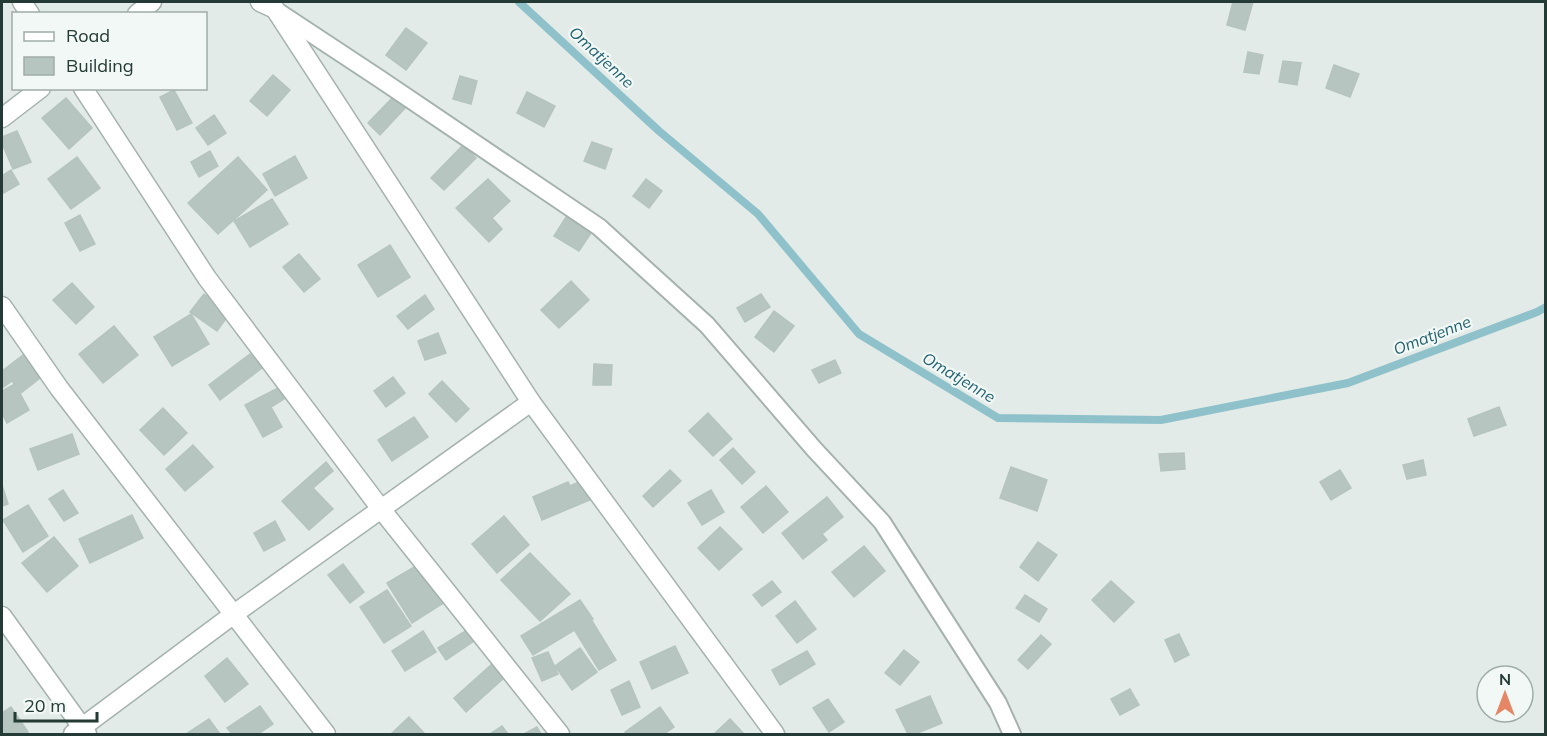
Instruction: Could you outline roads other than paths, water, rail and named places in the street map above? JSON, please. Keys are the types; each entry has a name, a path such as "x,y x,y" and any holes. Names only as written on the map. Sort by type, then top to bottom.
{"street":[{"path":"140,12 152,2"},
{"path":"267,5 531,402 775,735"},
{"path":"2,118 38,90"},
{"path":"84,90 207,278 381,508 560,735"},
{"path":"2,306 59,388 326,735"},
{"path":"2,616 81,732 234,614 531,402"}],"lane":[{"path":"267,5 599,227 707,325 814,449 882,522 998,703 1012,735"}],"waterway":[{"name":"Omatjenne","path":"519,2 659,131 758,214 859,334 998,418 1161,420 1348,383 1546,307"}]}
